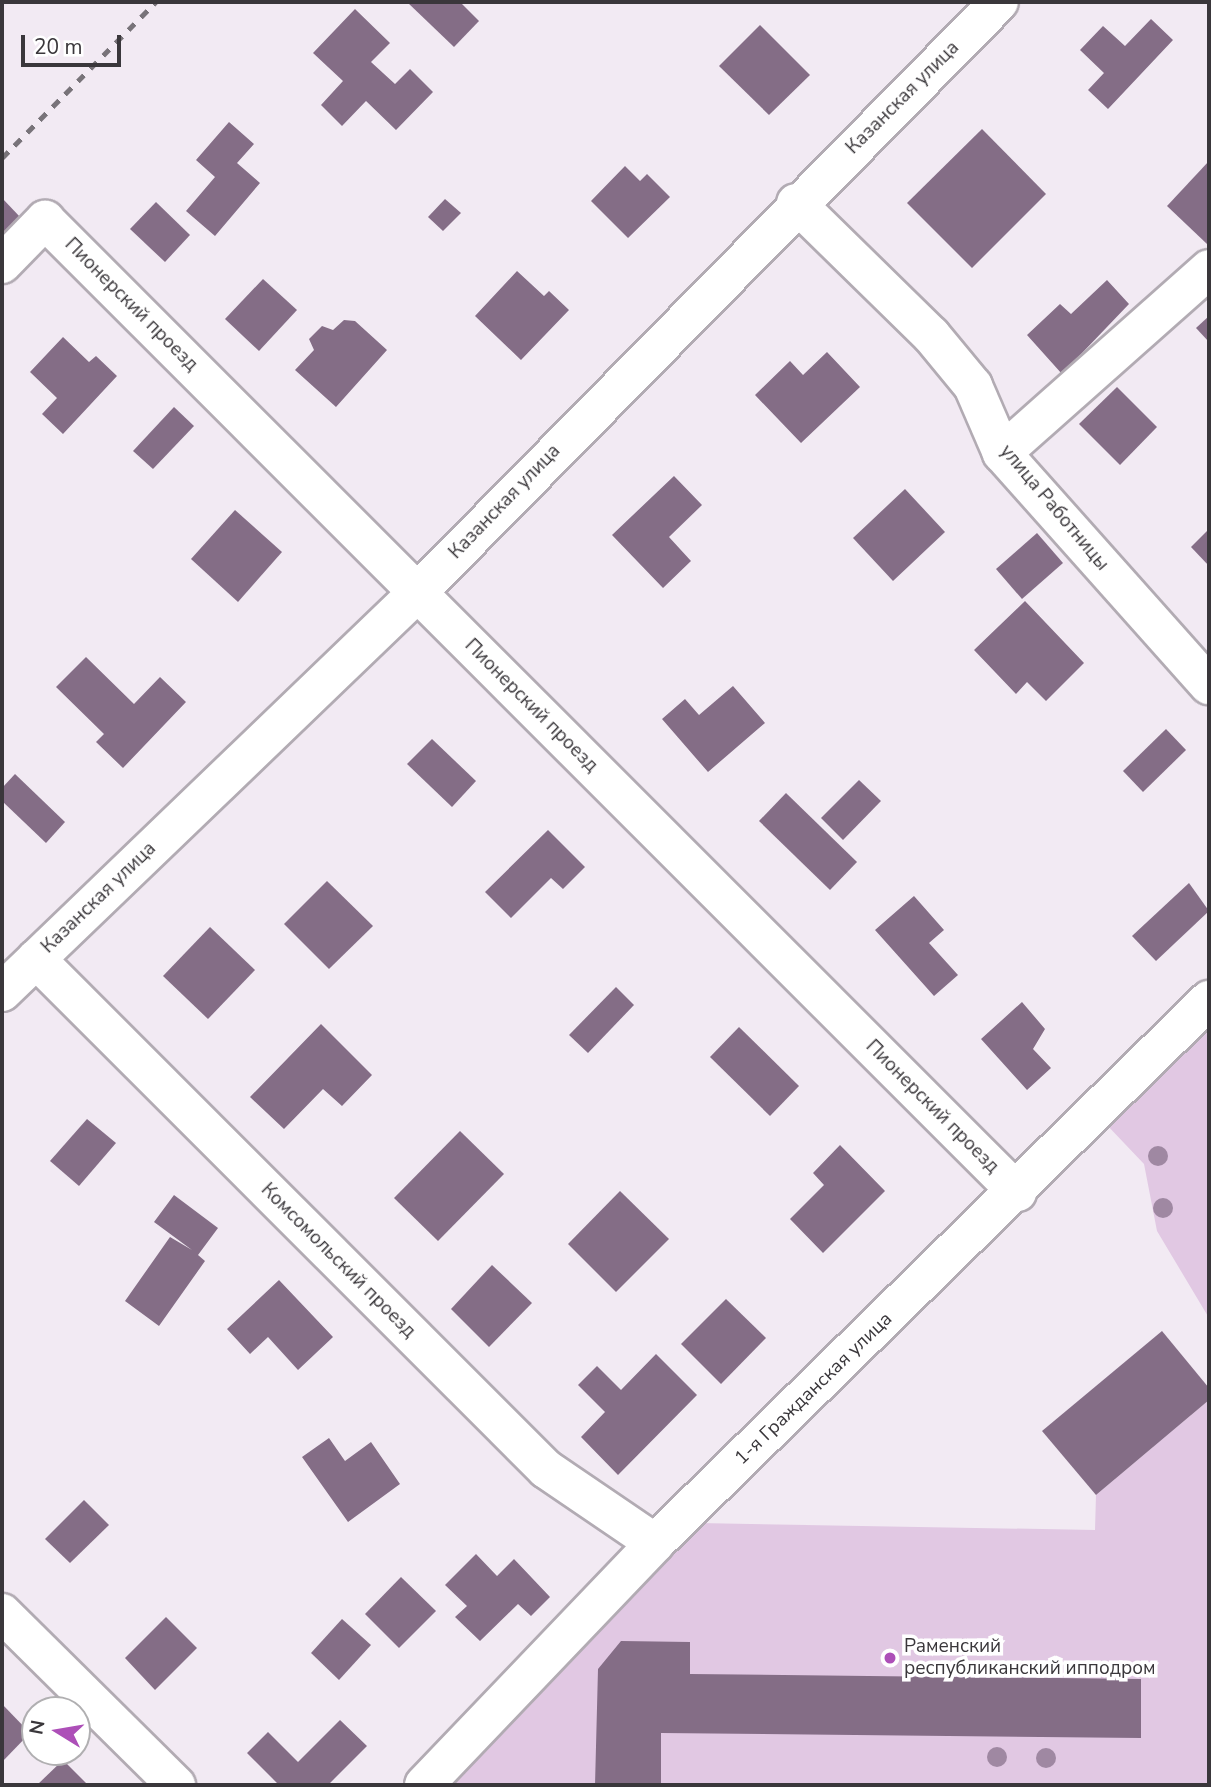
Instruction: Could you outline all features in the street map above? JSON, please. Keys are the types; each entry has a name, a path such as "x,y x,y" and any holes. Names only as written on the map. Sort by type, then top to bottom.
{"street":[{"name":"Казанская улица","path":"2,992 417,593 796,203 999,2"},
{"name":"улица Работницы","path":"796,203 931,335 973,386 1002,453 1209,685"},
{"name":"Пионерский проезд","path":"2,264 45,220 1017,1192"},
{"path":"1002,453 1209,269"},
{"name":"Комсомольский проезд","path":"36,959 545,1469 655,1544"},
{"name":"1-я Гражданская улица","path":"424,1785 655,1544 1017,1192 1209,1000"},
{"path":"2,1613 176,1785"}],"shaded area":[{"path":"1209,1020 1209,1318 1157,1231 1144,1164 1105,1123"},
{"name":"Раменский республиканский ипподром","path":"1209,1400 1209,1785 450,1785 698,1523 1095,1530 1096,1495"}],"building":[{"path":"407,2 460,2 479,21 454,47"},
{"path":"355,9 390,43 371,62 395,84 410,69 433,92 396,130 366,101 342,126 321,105 343,81 313,53"},
{"path":"1151,19 1173,40 1108,109 1088,90 1104,73 1080,50 1103,26 1125,46"},
{"path":"760,25 810,75 769,115 719,66"},
{"path":"229,122 254,144 237,163 260,183 215,236 186,211 215,177 196,160"},
{"path":"982,129 1046,194 972,268 907,203"},
{"path":"1209,161 1209,242 1207,244 1167,206"},
{"path":"625,166 640,181 647,174 670,197 628,238 591,201"},
{"path":"2,198 21,218 2,238"},
{"path":"445,199 461,213 443,231 428,217"},
{"path":"156,202 190,235 165,262 130,229"},
{"path":"517,271 544,296 549,291 569,310 521,360 475,316"},
{"path":"263,279 297,310 259,351 225,319"},
{"path":"1107,280 1129,304 1062,374 1027,335 1060,304 1071,314"},
{"path":"1209,316 1209,342 1196,328"},
{"path":"344,320 355,321 387,350 336,407 295,370 314,350 309,339 322,326 333,330"},
{"path":"63,337 89,362 96,356 117,376 63,434 42,414 57,398 30,372"},
{"path":"827,352 860,387 801,443 755,395 790,361 803,375"},
{"path":"1117,387 1157,427 1120,465 1079,424"},
{"path":"174,407 194,426 153,469 133,451"},
{"path":"674,476 702,505 669,537 691,561 663,588 612,535"},
{"path":"905,489 945,532 893,581 853,538"},
{"path":"235,510 282,552 238,602 191,559"},
{"path":"1209,529 1209,566 1191,547"},
{"path":"1037,533 1063,563 1022,599 996,569"},
{"path":"1025,601 1084,663 1046,701 1027,682 1016,694 974,650"},
{"path":"86,657 134,704 160,677 186,702 123,768 96,742 104,734 56,687"},
{"path":"733,686 765,723 708,772 662,719 685,699 699,715"},
{"path":"1166,729 1186,750 1143,792 1123,771"},
{"path":"432,739 476,781 452,807 407,764"},
{"path":"15,774 65,822 46,843 2,801 2,788"},
{"path":"859,780 881,801 843,840 821,818"},
{"path":"786,793 857,862 830,890 759,821"},
{"path":"548,830 585,867 563,889 551,878 511,918 485,892"},
{"path":"327,881 373,926 329,969 284,924"},
{"path":"1189,883 1209,911 1156,961 1132,936"},
{"path":"914,896 944,930 929,943 958,975 934,996 875,930"},
{"path":"210,927 255,970 208,1019 163,976"},
{"path":"616,987 634,1005 588,1053 569,1035"},
{"path":"1022,1002 1045,1029 1033,1049 1051,1068 1027,1090 981,1039"},
{"path":"321,1024 372,1075 342,1106 323,1089 284,1129 250,1097"},
{"path":"739,1027 799,1086 770,1116 710,1057"},
{"path":"87,1119 116,1143 79,1186 50,1161"},
{"path":"460,1131 504,1174 438,1241 394,1198"},
{"path":"840,1145 885,1191 823,1253 790,1219 824,1185 813,1173"},
{"path":"620,1191 669,1239 616,1292 568,1244"},
{"path":"174,1195 218,1228 198,1255 205,1261 159,1326 125,1301 170,1237 192,1250 154,1222"},
{"path":"492,1265 532,1303 489,1347 451,1309"},
{"path":"279,1280 333,1337 298,1370 268,1337 250,1354 227,1329"},
{"path":"726,1299 766,1338 721,1384 681,1344"},
{"path":"1162,1331 1209,1388 1209,1400 1096,1495 1042,1431"},
{"path":"656,1354 697,1395 618,1475 581,1437 605,1412 578,1385 597,1366 621,1390"},
{"path":"329,1438 345,1461 371,1442 400,1484 348,1522 302,1457"},
{"path":"84,1500 109,1525 70,1563 45,1539"},
{"path":"476,1554 497,1576 514,1559 550,1597 531,1616 518,1604 480,1641 455,1617 467,1606 445,1585"},
{"path":"401,1577 436,1611 399,1648 365,1614"},
{"path":"166,1617 197,1648 155,1690 125,1658"},
{"path":"342,1619 371,1645 339,1680 311,1653"},
{"path":"621,1641 690,1642 690,1674 1141,1679 1141,1738 661,1733 661,1785 595,1785 598,1669"},
{"path":"2,1704 21,1724 21,1742 2,1762"},
{"path":"340,1720 367,1746 328,1785 279,1785 247,1753 268,1732 298,1762"},
{"path":"57,1766 69,1766 88,1785 37,1785"}],"railway":[{"path":"2,158 156,2"}],"place":[{"name":"Раменский республиканский ипподром","path":"890,1658"}]}
